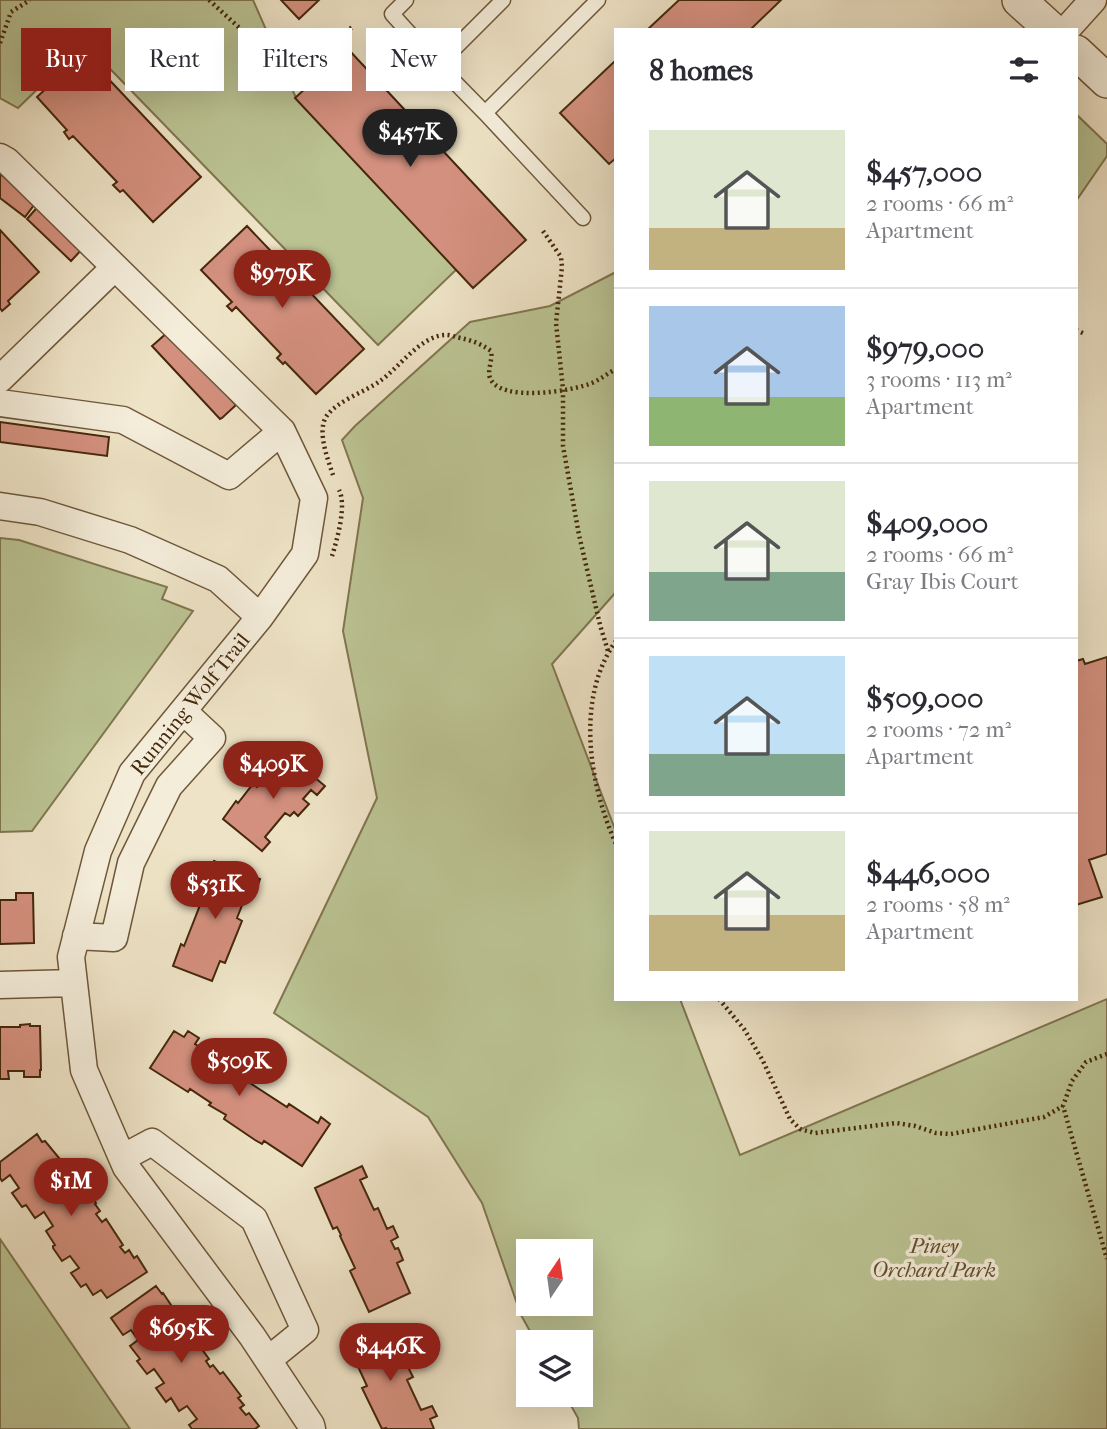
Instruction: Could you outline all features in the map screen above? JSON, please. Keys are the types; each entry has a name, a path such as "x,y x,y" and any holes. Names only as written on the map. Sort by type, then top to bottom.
{"street":[{"path":"1068,28 1093,0"},
{"path":"1078,54 1107,81"},
{"name":"Running Wolf Trail","path":"0,158 7,161 282,431 314,498 305,554 260,617 132,773 98,851 71,957 84,1070 126,1167 252,1336 312,1429"},
{"path":"0,379 115,267"},
{"path":"0,403 123,420 229,475 282,431"},
{"path":"0,506 40,512 130,540 218,579 260,617"},
{"path":"76,936 114,938 131,863 169,786 212,738 183,711"},
{"path":"0,985 74,983"},
{"path":"122,1158 152,1142 254,1219 305,1329 268,1360"}],"lane":[{"path":"405,28 392,14 406,0"},
{"path":"461,42 503,0"},
{"path":"485,113 598,0"},
{"path":"461,88 583,218"}],"path":[{"path":"0,43 11,12 30,0"},
{"path":"209,0 257,44 281,53 305,51 353,27"},
{"path":"543,231 561,257 556,323 564,389 563,446 579,535 608,651"},
{"path":"1078,331 1085,334"},
{"path":"329,564 338,533 342,494 336,484 323,440 326,417 338,406 380,382 434,337 446,335 470,340 491,351 491,380 497,387 521,394 592,383 614,370"},
{"path":"614,644 598,674 591,715 592,764 602,809 614,840"},
{"path":"721,1001 744,1029 763,1061 790,1119 800,1129 815,1133 896,1123 951,1134 1044,1117 1063,1106"},
{"path":"1107,1054 1086,1062 1072,1081 1063,1106 1107,1259"}],"green space":[{"path":"0,0 253,0 265,28 238,28 238,91 293,91 296,98 459,267 378,345 132,91 224,91 224,28 125,28 125,84 111,70 111,28 21,28 21,91 36,91 18,108 0,98"},
{"path":"1078,116 1107,144 1107,156 1078,198"},
{"name":"Piney Orchard Park","path":"614,273 614,594 552,664 614,827 614,1001 681,1001 740,1155 1107,999 1107,1429 579,1429 578,1418 572,1407 593,1407 593,1330 529,1330 522,1316 593,1316 593,1239 516,1239 516,1301 482,1203 428,1117 274,1013 377,798 343,631 363,498 342,440 470,322 550,306"},
{"path":"0,538 19,540 167,587 162,599 193,611 32,831 0,832"},
{"path":"0,1239 130,1429 0,1429"}],"building":[{"path":"281,0 319,0 299,19"},
{"path":"679,0 781,0 752,28 649,28"},
{"path":"352,53 366,68 366,91 387,91 526,240 473,288 295,98 303,91 352,91"},
{"path":"614,62 614,160 609,164 560,113"},
{"path":"111,82 201,177 153,222 123,190 120,192 113,185 117,182 73,136 69,139 64,132 67,130 37,97 43,91 111,91"},
{"path":"0,174 37,201 25,217 0,198"},
{"path":"41,203 85,246 71,261 27,219"},
{"path":"247,226 364,349 316,394 285,362 283,364 277,358 281,354 236,307 232,311 227,306 232,302 201,270"},
{"path":"0,230 39,272 8,301 10,304 2,311 0,308"},
{"path":"168,332 236,405 222,418 220,419 152,346"},
{"path":"0,422 109,437 107,456 0,442"},
{"path":"1107,657 1107,854 1089,860 1102,897 1078,904 1078,660 1083,659 1085,664"},
{"path":"285,753 325,786 317,795 311,790 303,799 309,804 298,816 294,812 290,816 285,813 265,837 270,842 262,851 223,819 253,784 257,787"},
{"path":"214,861 260,879 256,890 249,888 237,918 242,921 225,963 220,961 212,981 173,966 181,944 184,946 186,941"},
{"path":"16,893 33,893 34,943 0,944 0,900 16,900"},
{"path":"30,1024 40,1026 40,1077 24,1077 24,1071 8,1071 9,1079 0,1079 0,1027"},
{"path":"174,1031 184,1037 188,1031 199,1038 195,1044 213,1056 215,1053 253,1078 250,1083 287,1107 289,1104 318,1123 321,1117 330,1124 302,1166 224,1119 226,1115 190,1089 188,1092 150,1068"},
{"path":"37,1134 64,1164 61,1166 66,1174 70,1171 75,1179 79,1176 100,1211 96,1214 102,1222 106,1219 123,1245 120,1247 125,1253 129,1250 134,1258 137,1256 147,1272 107,1298 101,1290 93,1295 86,1284 81,1287 71,1273 79,1268 70,1256 62,1261 53,1248 55,1245 46,1231 53,1226 44,1212 35,1218 26,1205 22,1207 12,1193 19,1188 10,1175 2,1181 0,1178 0,1162"},
{"path":"362,1166 367,1177 360,1180 374,1210 378,1208 387,1229 393,1226 398,1237 391,1241 395,1249 398,1248 403,1260 397,1263 410,1293 369,1312 350,1271 355,1268 341,1235 337,1227 333,1229 315,1188"},
{"path":"156,1286 185,1326 182,1330 186,1336 190,1333 209,1359 206,1361 210,1367 213,1365 220,1374 223,1372 241,1396 238,1398 244,1405 240,1408 246,1415 249,1413 259,1426 255,1429 192,1429 189,1425 197,1419 187,1406 179,1411 171,1398 166,1402 156,1388 164,1383 154,1369 147,1374 137,1361 140,1359 130,1346 138,1340 131,1330 123,1335 111,1318"},
{"path":"395,1325 400,1335 393,1338 402,1358 408,1355 413,1365 408,1367 413,1377 407,1380 421,1410 432,1406 437,1416 430,1419 434,1429 382,1429 362,1388 367,1386 349,1347"}]}
